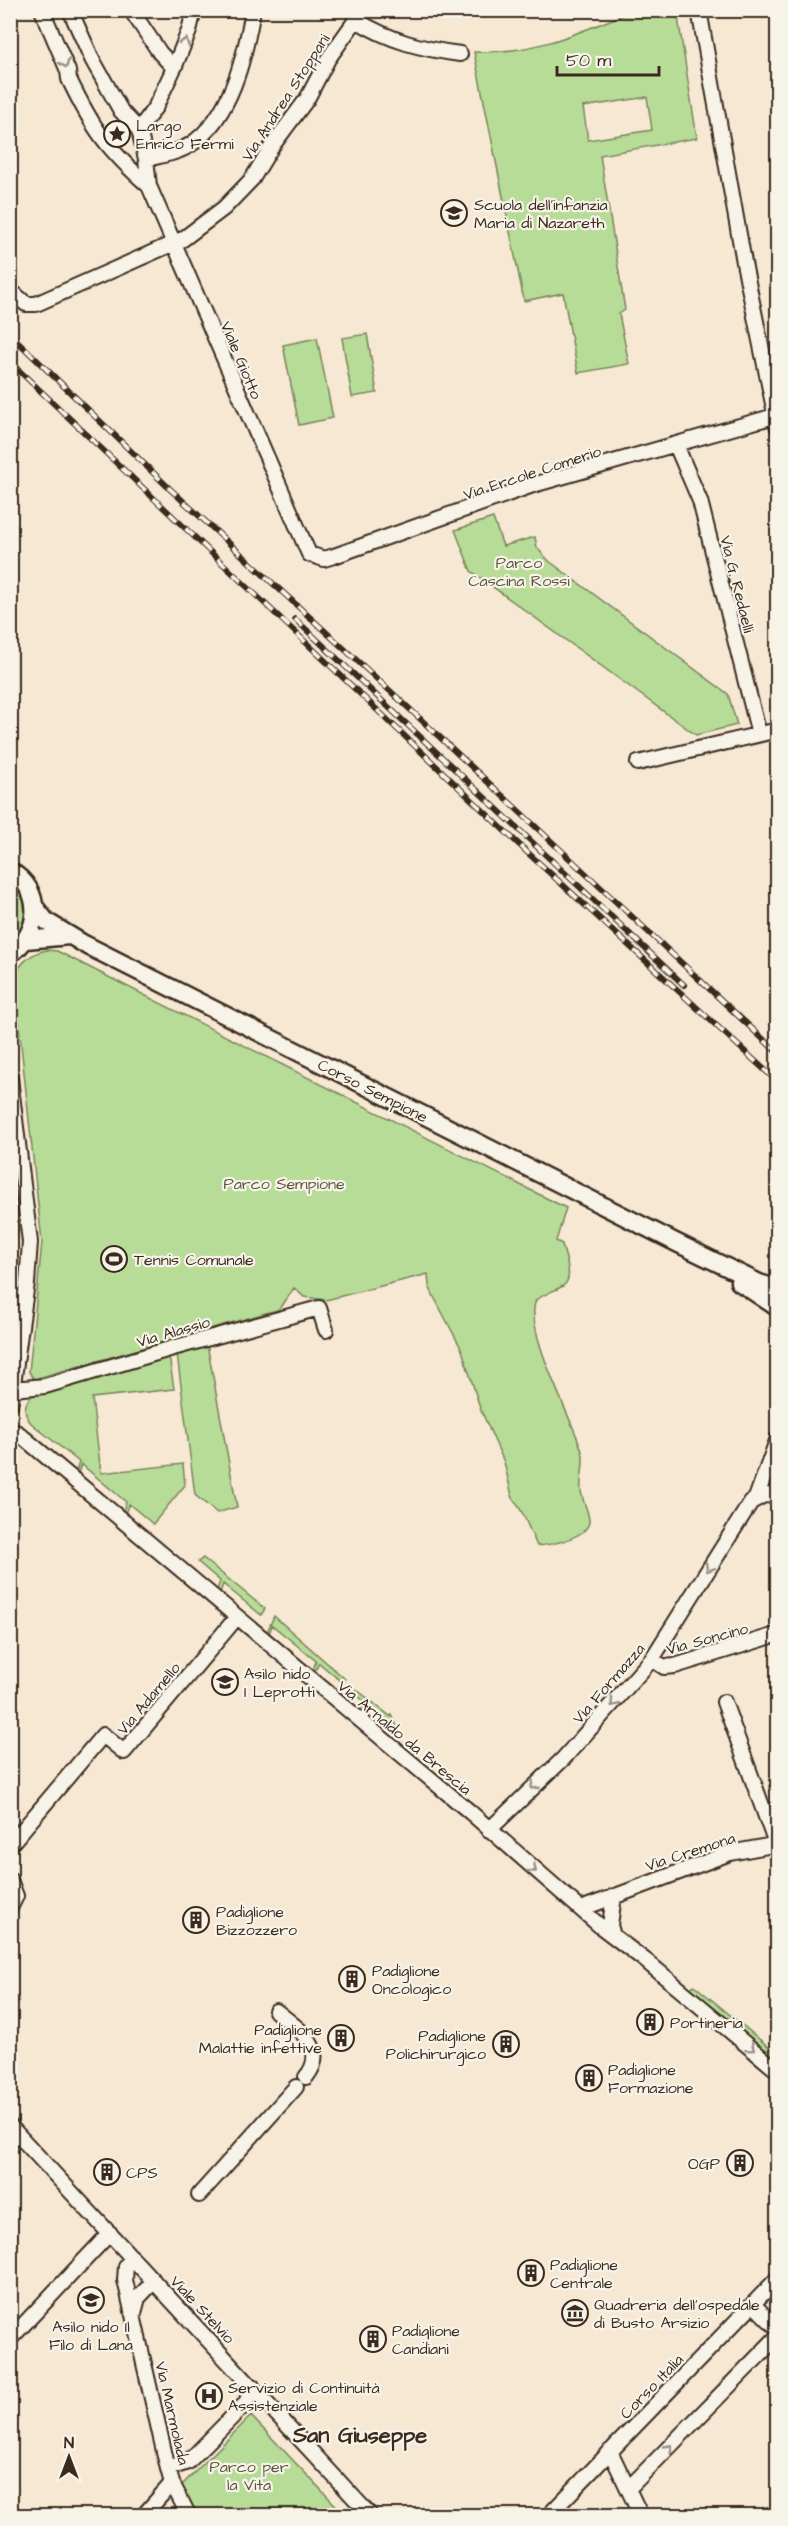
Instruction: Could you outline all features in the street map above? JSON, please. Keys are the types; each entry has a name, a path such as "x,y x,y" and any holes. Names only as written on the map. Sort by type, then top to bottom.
{"main road":[{"name":"Corso Sempione","path":"10,871 18,875 30,890 35,906 46,921 69,936 677,1243 777,1291"},
{"path":"11,954 26,940 34,924 35,906"},
{"path":"26,940 69,936"},
{"name":"Corso Sempione","path":"677,1243 777,1308"}],"street":[{"name":"Viale Giotto","path":"42,10 68,71 69,79 92,124 120,160 149,186"},
{"name":"Viale Giotto","path":"70,10 92,58 121,111 139,130 149,186 304,547"},
{"path":"131,10 152,42 174,68"},
{"path":"139,130 156,106 174,68 189,31 194,10"},
{"path":"146,159 174,152 190,145 212,122 237,76 253,10"},
{"path":"699,10 745,268 777,420"},
{"path":"360,15 384,36 405,44 460,54"},
{"name":"Via Andrea Stoppani","path":"10,290 26,304 36,304 175,243 203,225 248,184 272,146 307,99 328,59 360,15"},
{"name":"Via Ercole Comerio","path":"304,547 316,558 334,556 533,485 676,445 777,420"},
{"name":"Via G. Redaelli","path":"676,445 700,501 759,734"},
{"path":"638,763 777,730"},
{"path":"10,1078 30,1242 10,1406"},
{"name":"Via Alassio","path":"13,1389 45,1386 319,1308 326,1330"},
{"name":"Via Arnaldo da Brescia","path":"10,1430 18,1433 600,1926 646,1961 777,2071"},
{"name":"Via Formazza","path":"489,1830 572,1749 652,1659 747,1508 756,1498 777,1438"},
{"path":"756,1498 764,1495 777,1497"},
{"name":"Via Adamello","path":"10,1845 102,1735 124,1752 237,1617"},
{"name":"Via Soncino","path":"652,1659 664,1667 671,1667 772,1636"},
{"path":"724,1702 777,1844"},
{"name":"Via Cremona","path":"581,1910 730,1853 777,1844"},
{"path":"10,1880 16,1898 10,1908"},
{"path":"613,1936 610,1925 614,1896"},
{"path":"276,2011 303,2033 312,2047 314,2062 306,2077"},
{"path":"199,2195 296,2087"},
{"name":"Viale Stelvio","path":"10,2126 371,2516"},
{"path":"10,2339 110,2233"},
{"name":"Via Marmolada","path":"132,2257 126,2266 125,2280 168,2469 172,2483 189,2516"},
{"name":"Corso Italia","path":"548,2516 777,2278"},
{"path":"134,2315 138,2298 154,2281"},
{"path":"753,2304 777,2329"},
{"path":"628,2489 777,2336"},
{"path":"168,2469 188,2462 246,2403 252,2386"},
{"path":"610,2451 641,2516"},
{"path":"143,2516 172,2483"}],"green space":[{"path":"632,11 642,17 660,11 677,11 697,138 600,155 625,310 619,314 629,364 578,373 563,293 524,301 474,52 496,52 536,46","holes":["647,97 652,130 588,140 583,107"]},
{"path":"367,334 377,393 352,397 342,338"},
{"path":"317,338 333,418 299,425 283,345"},
{"name":"Parco Cascina Rossi","path":"493,518 503,546 535,537 537,548 549,561 728,694 737,725 696,735 471,571 455,530"},
{"path":"10,878 25,896 28,912 23,927 10,946"},
{"name":"Parco Sempione","path":"47,950 57,951 566,1208 556,1241 562,1244 568,1266 568,1278 563,1286 536,1300 534,1313 542,1352 582,1451 581,1491 588,1515 587,1528 567,1540 537,1546 512,1496 504,1462 480,1408 462,1350 429,1286 428,1274 326,1300 304,1297 294,1288 280,1309 34,1379 29,1372 42,1242 14,979 26,960 36,953"},
{"path":"14,1184 18,1231 16,1239 11,1242 11,1185"},
{"path":"207,1344 237,1507 217,1513 195,1495 177,1354"},
{"path":"169,1356 174,1389 92,1398 101,1473 183,1464 185,1485 153,1524 129,1504 125,1513 123,1511 126,1502 81,1464 78,1474 76,1472 79,1462 31,1423 25,1409 27,1401 33,1395"},
{"path":"203,1558 265,1609 261,1615 223,1584 220,1593 217,1590 220,1581 198,1562"},
{"path":"274,1616 345,1679 343,1683 319,1663 315,1672 313,1670 316,1661 272,1625 269,1634 267,1632"},
{"path":"356,1689 390,1716 392,1715 399,1731 367,1704 363,1712 360,1710 364,1701 354,1693"},
{"path":"694,1985 776,2053 773,2057 691,1988"},
{"name":"Parco per la Vita","path":"251,2416 345,2515 195,2515 182,2485"}],"railway":[{"path":"10,334 170,489 778,1053"},
{"path":"10,362 528,853 778,1082"},
{"path":"295,619 684,985"}],"place":[{"name":"Largo Enrico Fermi","path":"117,134"},
{"name":"Scuola dell'infanzia Maria di Nazareth","path":"454,213"},
{"name":"Tennis Comunale","path":"114,1259"},
{"name":"Asilo nido I Leprotti","path":"225,1682"},
{"name":"Padiglione Bizzozzero","path":"196,1920"},
{"name":"Padiglione Oncologico","path":"352,1979"},
{"name":"Portineria","path":"650,2022"},
{"name":"Padiglione Malattie infettive","path":"341,2038"},
{"name":"Padiglione Polichirurgico","path":"506,2044"},
{"name":"Padiglione Formazione","path":"589,2078"},
{"name":"OGP","path":"740,2163"},
{"name":"CPS","path":"107,2172"},
{"name":"Padiglione Centrale","path":"531,2273"},
{"name":"Asilo nido Il Filo di Lana","path":"91,2300"},
{"name":"Quadreria dell'ospedale di Busto Arsizio","path":"575,2313"},
{"name":"Padiglione Candiani","path":"373,2339"},
{"name":"Servizio di Continuità Assistenziale","path":"209,2396"}],"district":[{"name":"San Giuseppe","path":"360,2434"}]}
